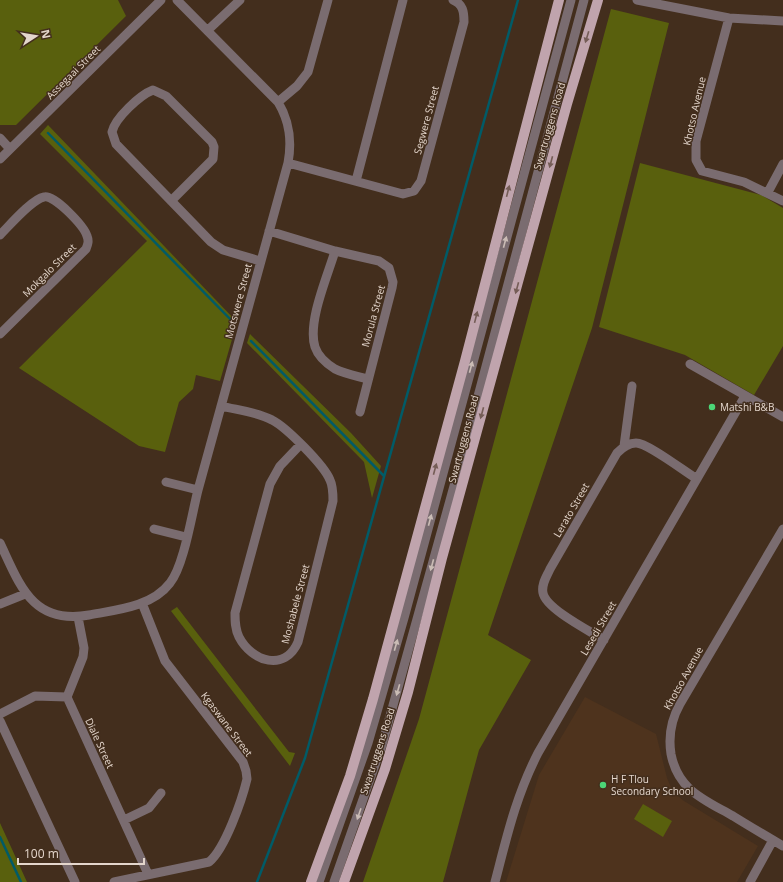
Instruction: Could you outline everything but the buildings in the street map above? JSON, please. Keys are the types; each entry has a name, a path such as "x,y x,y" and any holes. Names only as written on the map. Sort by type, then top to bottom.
{"main road":[{"name":"Swartruggens Road","path":"311,882 350,776 373,698 465,361 559,0"},
{"name":"Swartruggens Road","path":"344,882 385,769 408,692 442,558 567,104 598,0"}],"street":[{"name":"Assegaai Street","path":"0,159 162,0"},
{"name":"Motswere Street","path":"25,594 31,601 52,613 78,617 142,603 161,592 170,584 180,564 198,490 288,163 291,141 285,115 278,102 177,0"},
{"path":"208,30 240,0"},
{"path":"278,102 297,86 308,72 328,0"},
{"path":"356,181 403,0"},
{"name":"Segwere Street","path":"288,163 403,194 414,191 418,187 464,22 462,7 453,0"},
{"path":"319,882 368,743 570,0"},
{"path":"334,882 382,745 452,494 584,0"},
{"path":"637,0 729,18 783,21"},
{"name":"Khotso Avenue","path":"729,18 696,141 696,160 702,171 744,182 783,200"},
{"path":"171,201 213,159 214,147 212,142 166,96 153,90 141,96 116,122 112,132 116,144 171,201 211,242 223,250 260,261"},
{"path":"0,138 10,149"},
{"path":"768,192 783,164"},
{"name":"Mokgalo Street","path":"0,235 33,202 48,196 58,202 82,227 88,242 86,248 0,334"},
{"name":"Morula Street","path":"269,231 336,251 379,261 390,268 392,274 392,288 360,412"},
{"path":"336,251 317,310 313,330 315,348 321,357 337,370 368,379"},
{"path":"690,364 783,417"},
{"path":"632,386 624,446 636,443 646,446 697,479"},
{"name":"Lesedi Street","path":"495,882 515,807 524,782 538,753 745,396"},
{"name":"Moshabele Street","path":"222,406 271,419 280,424 324,470 333,489 333,501 298,642 294,651 289,656 273,661 266,660 250,652 243,643 235,627 235,613 270,484 280,466 300,445"},
{"name":"Lerato Street","path":"604,640 554,608 546,600 543,592 543,584 617,453 624,446"},
{"path":"166,482 198,490"},
{"path":"154,529 186,537"},
{"name":"Khotso Avenue","path":"783,529 688,687 673,717 670,728 669,745 675,769 685,785 705,800 783,846"},
{"path":"0,543 25,594 0,604"},
{"name":"Kgaswane Street","path":"114,882 209,862 215,857 223,844 246,779 246,771 243,762 165,661 142,603"},
{"path":"0,714 35,696 67,697 80,665 84,648 78,617"},
{"name":"Diale Street","path":"67,697 148,874"},
{"path":"0,721 75,882"},
{"path":"124,820 149,808 161,793"},
{"path":"750,882 773,840"}],"shaded area":[{"name":"H F Tlou Secondary School","path":"585,697 656,734 667,778 673,792 684,801 758,846 737,882 506,882 539,775"}],"green space":[{"path":"0,0 118,0 126,16 16,125 0,125"},
{"path":"611,9 669,23 592,328 488,635 531,660 479,750 443,882 363,882 419,719"},
{"path":"48,125 237,322 220,381 196,375 193,389 179,402 165,452 139,446 19,368 147,241 40,134"},
{"path":"640,163 761,195 783,208 783,346 754,395 685,355 599,327"},
{"path":"250,334 351,433 381,466 372,498 364,462 247,343"},
{"path":"177,607 289,752 295,753 290,766 171,611"},
{"path":"643,804 672,821 663,837 634,819"},
{"path":"0,823 27,882 0,882"}],"waterway":[{"path":"257,882 305,758 518,0"},
{"path":"48,133 234,323"},
{"path":"251,341 384,476"},
{"path":"0,837 21,882"}],"place":[{"name":"Matshi B&B","path":"712,407"},
{"name":"H F Tlou Secondary School","path":"603,785"}]}
